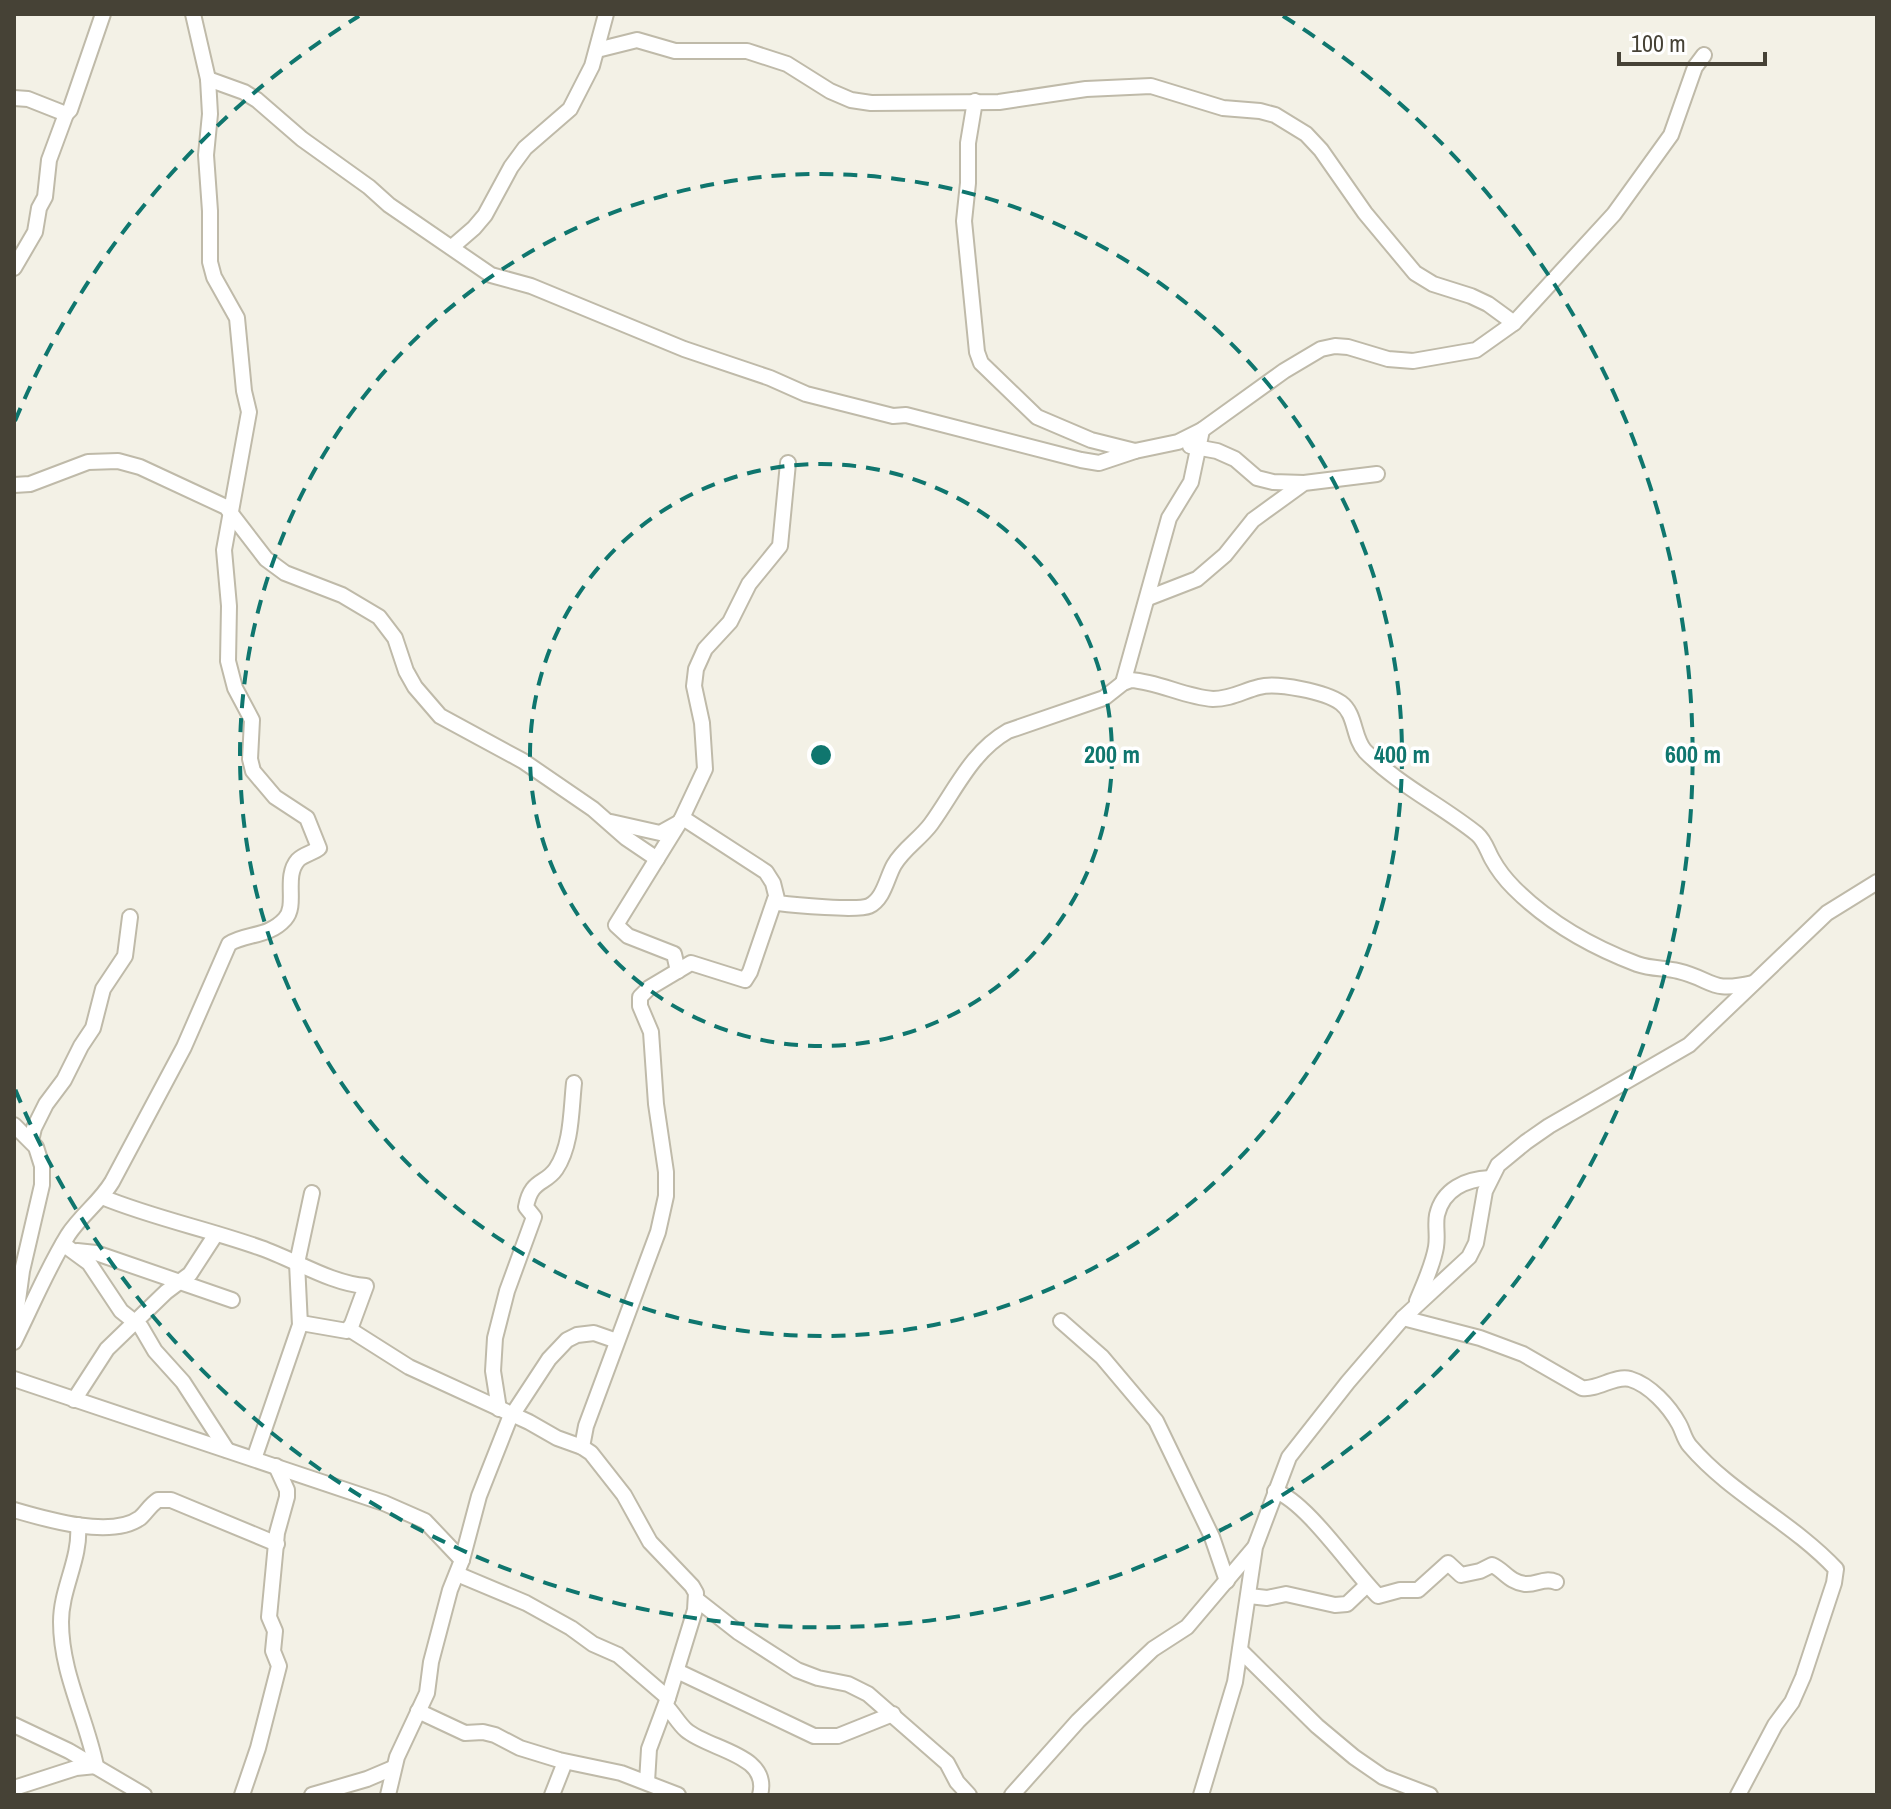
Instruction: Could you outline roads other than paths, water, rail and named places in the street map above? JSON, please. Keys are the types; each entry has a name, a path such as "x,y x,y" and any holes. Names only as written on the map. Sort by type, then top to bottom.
{"street":[{"path":"14,268 35,232 39,208 45,197 49,160 74,100 103,14"},
{"path":"14,1342 70,1247 79,1220 112,1182 184,1047 229,944 263,934 283,922 290,909 289,891 294,866 303,855 319,848 307,818 275,797 253,771 250,759 252,720 235,688 228,661 229,606 224,550 249,412 237,318 214,277 210,262 206,155 210,114 208,79 193,14"},
{"path":"452,247 485,215 525,148 570,109 582,89 597,50 606,14"},
{"path":"597,50 637,40 675,51 747,51 787,64 830,91 851,100 999,102 1086,89 1151,86 1223,108 1275,115 1306,134 1321,150 1365,213 1415,273 1433,284 1488,304 1514,323"},
{"path":"208,79 257,100 302,139 389,205 491,275 531,286 684,349 770,378 806,394 893,416 906,415 1099,463 1178,442 1202,430 1292,365 1321,349 1348,347 1388,359 1413,361 1462,354 1490,342 1514,323 1603,227 1653,160 1671,135 1695,67 1704,55"},
{"path":"14,98 28,99 66,114"},
{"path":"975,101 968,143 964,221 975,334 981,363 1037,417 1091,440 1135,451"},
{"path":"1123,683 1169,518 1191,482 1202,430"},
{"path":"1178,442 1217,451 1235,459 1257,478 1273,482 1304,483 1377,474"},
{"path":"14,485 30,484 88,462 118,461 140,467 232,511 266,559 285,573 342,595 379,617 395,638 402,662 415,687 440,716 523,761 657,859"},
{"path":"678,971 674,954 628,936 616,925 680,822 702,779 705,769 702,723 694,686 696,669 705,649 730,622 749,584 780,546 788,463"},
{"path":"1148,598 1197,579 1225,555 1253,520 1304,483"},
{"path":"775,899 785,904 854,909 869,906 881,894 901,855 931,824 977,753 1008,731 1104,698 1131,680 1212,699 1230,698 1271,685 1339,701 1347,710 1357,739 1368,754 1481,837 1491,858 1511,885 1533,907 1568,931 1637,964 1682,972 1709,985 1728,988 1753,983"},
{"path":"582,1447 586,1426 658,1232 666,1196 651,1032 639,1001 649,988 693,963 745,980 775,899 773,883 766,872 686,820 660,833 609,822"},
{"path":"1201,1795 1235,1682 1255,1547 1289,1457 1403,1318 1469,1257 1476,1243 1490,1178 1498,1165 1526,1142 1689,1045 1827,913 1877,882"},
{"path":"31,1141 46,1104 64,1080 93,1028 103,989 125,956 130,917"},
{"path":"505,1412 493,1371 495,1338 507,1291 534,1217 526,1207 529,1196 537,1182 556,1168 566,1145 574,1083"},
{"path":"14,1125 36,1147 42,1166 42,1185 22,1271 14,1330"},
{"path":"1415,1305 1436,1247 1439,1207 1453,1189 1469,1179 1490,1178"},
{"path":"254,1459 301,1323 297,1263 312,1193"},
{"path":"102,1197 263,1248 366,1286 349,1329"},
{"path":"74,1400 100,1358 133,1323 196,1266 216,1234"},
{"path":"70,1247 232,1300"},
{"path":"70,1247 89,1263 121,1311 141,1327 155,1351 183,1382 227,1450"},
{"path":"1403,1318 1480,1338 1523,1354 1582,1388 1589,1389 1627,1378 1640,1384 1664,1403 1687,1442 1705,1462 1795,1532 1836,1569 1803,1677 1792,1702 1769,1735 1738,1795"},
{"path":"1061,1321 1102,1357 1156,1421 1231,1576"},
{"path":"301,1323 342,1331 349,1329 409,1367 582,1447 591,1453 624,1495 641,1531 692,1586 696,1599 677,1671 649,1749 647,1782"},
{"path":"388,1795 393,1768 427,1693 435,1643 505,1412 567,1340 585,1333 617,1341"},
{"path":"14,1379 74,1400 105,1407 415,1516 431,1526 460,1567 571,1628 593,1644 618,1655 667,1702 687,1731 753,1765 762,1781 760,1795"},
{"path":"242,1795 258,1748 279,1666 273,1651 275,1631 269,1617 277,1533 287,1490 276,1466"},
{"path":"1275,1491 1288,1496 1378,1596 1400,1590 1418,1590 1448,1563 1461,1575 1495,1565 1505,1577 1524,1584 1546,1579 1556,1582"},
{"path":"14,1510 69,1525 112,1527 140,1517 158,1500 171,1500 277,1544"},
{"path":"78,1525 61,1622 68,1681 83,1716 96,1766"},
{"path":"1012,1795 1078,1721 1153,1649 1187,1627 1255,1547"},
{"path":"1231,1576 1245,1573 1251,1579"},
{"path":"1249,1596 1267,1598 1286,1594 1335,1605 1347,1604 1367,1585"},
{"path":"696,1599 738,1632 797,1670 848,1684 868,1694 947,1763 957,1782 969,1795"},
{"path":"1240,1650 1317,1726 1354,1757 1383,1777 1430,1795"},
{"path":"677,1671 814,1736 838,1736 893,1714"},
{"path":"418,1711 465,1733 495,1735 520,1748 565,1762 621,1773 678,1795"},
{"path":"14,1725 96,1766 144,1795"},
{"path":"552,1795 565,1762"},
{"path":"14,1788 76,1768 96,1766"},
{"path":"312,1795 393,1768"}]}
